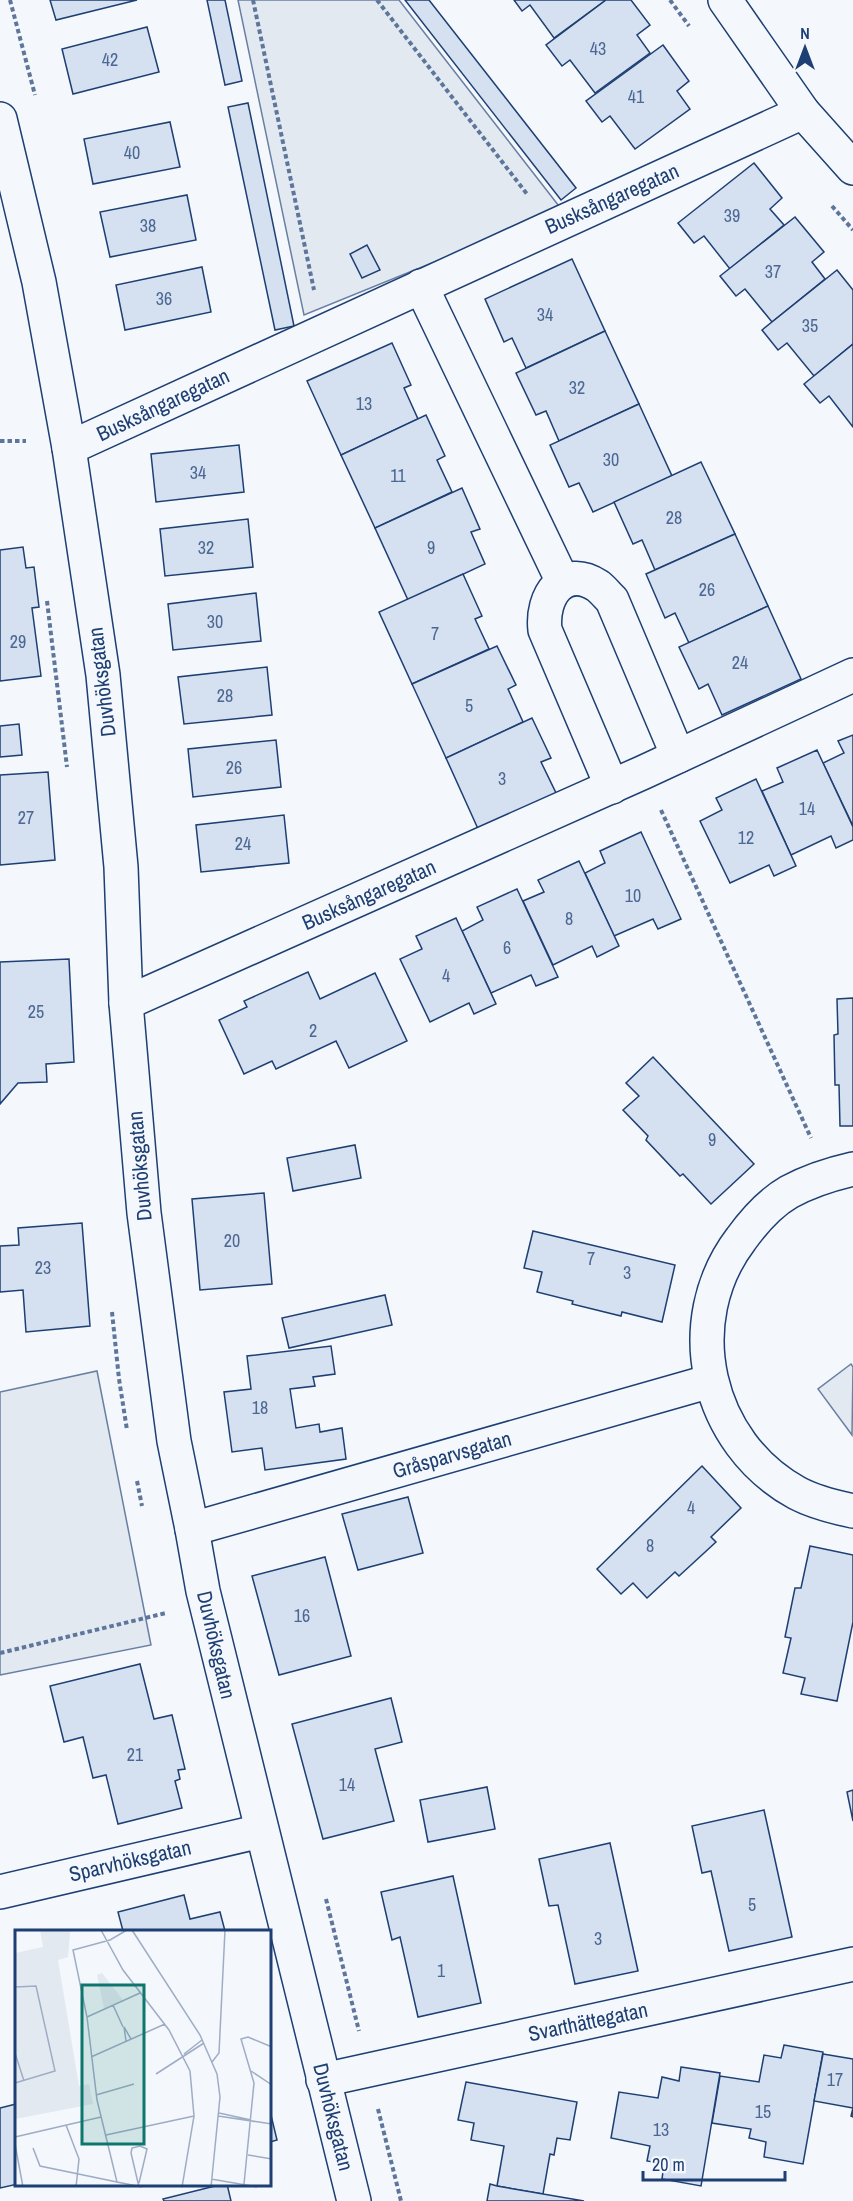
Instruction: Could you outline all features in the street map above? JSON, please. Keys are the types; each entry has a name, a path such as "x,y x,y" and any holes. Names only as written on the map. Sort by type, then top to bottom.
{"street":[{"path":"725,0 803,112 853,168"},
{"name":"Busksångaregatan","path":"69,448 803,112"},
{"name":"Duvhöksgatan","path":"0,119 39,282 69,448 104,675 121,867 126,1003 144,1213 174,1441 203,1592 354,2201"},
{"path":"421,286 563,582"},
{"path":"612,787 545,630 546,602 550,593 563,582 571,579 585,581 599,587 612,600 678,756"},
{"name":"Busksångaregatan","path":"126,1003 612,787 853,675"},
{"path":"841,1172 788,1193 754,1220 728,1255 712,1295 706,1338 711,1381 723,1415 742,1447 767,1473 797,1493 831,1507 853,1511"},
{"name":"Gråsparvsgatan","path":"192,1529 711,1381"},
{"name":"Sparvhöksgatan","path":"0,1892 261,1831"},
{"name":"Svarthättegatan","path":"323,2080 853,1964"}],"path":[{"path":"10,0 35,96"},
{"path":"253,0 323,332"},
{"path":"377,0 553,226"},
{"path":"644,772 841,1172"},
{"path":"0,1653 167,1613"},
{"path":"325,1897 401,2201"}],"shaded area":[{"path":"238,0 399,0 562,210 304,315"},
{"path":"851,1364 853,1367 852,1435 818,1389"},
{"path":"97,1371 151,1645 0,1675 0,1392"}],"building":[{"path":"50,0 137,0 56,20"},
{"path":"207,0 225,0 242,81 225,85"},
{"path":"405,0 429,0 576,188 561,200"},
{"path":"514,0 606,0 554,38 530,5 522,11"},
{"path":"606,0 631,0 650,25 637,35 650,53 595,93 570,60 562,66 546,45"},
{"path":"147,27 159,72 73,94 62,49"},
{"path":"663,45 689,81 677,91 690,109 635,149 610,116 602,122 586,101"},
{"path":"248,103 294,326 275,330 228,107"},
{"path":"170,122 180,167 93,184 84,139"},
{"path":"754,163 782,198 770,209 784,225 730,269 704,236 694,243 678,223"},
{"path":"187,195 196,240 110,257 100,212"},
{"path":"795,217 824,252 812,262 825,279 772,322 745,289 736,296 720,276"},
{"path":"367,245 380,270 362,278 350,254"},
{"path":"572,259 605,331 526,368 512,338 504,342 485,299"},
{"path":"202,267 211,312 125,330 116,285"},
{"path":"837,270 853,290 853,344 814,376 787,343 778,350 762,330"},
{"path":"605,331 639,404 559,441 546,411 536,415 516,373"},
{"path":"392,343 411,385 404,388 418,419 341,455 307,381"},
{"path":"853,344 853,427 829,396 820,403 804,384"},
{"path":"639,404 672,476 593,512 579,483 569,487 550,445"},
{"path":"426,415 445,456 437,460 452,492 375,528 341,455"},
{"path":"239,445 244,492 156,502 151,454"},
{"path":"701,462 735,534 655,570 642,540 633,544 614,502"},
{"path":"462,488 480,529 471,532 485,564 408,600 375,528"},
{"path":"248,519 253,567 165,576 160,529"},
{"path":"735,534 768,606 689,643 675,613 665,618 646,574"},
{"path":"23,547 26,568 34,567 39,607 32,608 41,676 0,681 0,550"},
{"path":"463,574 482,616 475,619 489,649 412,684 379,612"},
{"path":"256,593 261,641 173,650 168,604"},
{"path":"768,606 801,679 722,715 708,684 699,689 679,647"},
{"path":"497,646 516,685 508,689 523,722 446,758 412,684"},
{"path":"267,667 272,715 184,724 178,677"},
{"path":"532,718 551,758 541,762 557,795 479,831 446,758"},
{"path":"19,724 22,755 0,757 0,726"},
{"path":"853,735 853,826 823,763 844,753 838,741"},
{"path":"276,740 281,787 193,797 188,749"},
{"path":"817,750 853,827 853,840 836,848 831,836 791,855 762,791 783,782 777,768"},
{"path":"48,772 55,860 0,865 0,775"},
{"path":"756,779 796,866 774,876 769,865 730,883 700,821 722,810 716,798"},
{"path":"284,815 289,863 201,872 196,825"},
{"path":"641,832 681,919 658,929 653,919 614,936 585,873 605,863 600,851"},
{"path":"579,861 619,946 597,957 592,946 553,965 523,901 544,892 538,880"},
{"path":"517,889 558,977 536,986 531,975 491,993 462,931 483,920 477,907"},
{"path":"456,918 496,1004 474,1014 469,1003 430,1022 400,959 422,949 416,936"},
{"path":"69,959 74,1062 46,1064 47,1082 18,1083 0,1104 0,962"},
{"path":"308,972 320,999 375,973 407,1041 349,1068 336,1041 276,1069 272,1061 244,1074 219,1020 247,1007 244,1001"},
{"path":"853,998 853,1126 840,1126 839,1085 835,1085 834,1035 838,1034 837,999"},
{"path":"653,1057 754,1164 711,1204 646,1140 648,1136 623,1110 639,1096 626,1083"},
{"path":"355,1145 361,1178 293,1191 287,1158"},
{"path":"264,1193 272,1284 200,1290 192,1199"},
{"path":"82,1223 90,1326 26,1332 23,1290 0,1292 0,1246 19,1245 18,1228"},
{"path":"533,1231 675,1265 662,1322 622,1312 621,1316 572,1304 573,1301 537,1292 542,1272 524,1268"},
{"path":"385,1295 392,1325 289,1348 282,1318"},
{"path":"331,1346 335,1374 313,1377 315,1386 290,1389 296,1428 319,1424 320,1432 342,1428 346,1459 265,1470 262,1448 232,1452 224,1392 251,1389 247,1356"},
{"path":"702,1466 741,1508 711,1537 716,1542 679,1576 675,1572 647,1598 633,1583 621,1594 597,1569"},
{"path":"408,1497 423,1553 358,1570 342,1514"},
{"path":"810,1546 853,1555 853,1622 837,1701 801,1694 805,1678 783,1673 791,1638 785,1637 795,1588 801,1588"},
{"path":"325,1557 351,1656 279,1675 252,1576"},
{"path":"140,1664 154,1719 172,1715 185,1769 178,1770 180,1779 175,1781 182,1808 118,1824 106,1775 93,1778 83,1737 64,1742 50,1686"},
{"path":"391,1698 402,1742 375,1749 394,1821 323,1839 292,1724"},
{"path":"487,1787 495,1829 428,1842 420,1800"},
{"path":"853,1790 853,1821 847,1792"},
{"path":"764,1810 792,1937 729,1951 711,1871 702,1873 692,1826"},
{"path":"610,1843 638,1971 575,1984 558,1905 549,1906 539,1859"},
{"path":"453,1876 481,2003 418,2017 400,1937 392,1940 381,1892"},
{"path":"184,1895 190,1919 220,1912 225,1930 123,1930 118,1912"},
{"path":"784,2045 823,2052 803,2164 764,2157 766,2142 749,2138 751,2129 712,2123 720,2076 759,2082 764,2055 781,2058"},
{"path":"823,2054 853,2059 853,2108 814,2101"},
{"path":"681,2067 720,2073 701,2186 662,2179 664,2164 647,2161 650,2146 611,2138 619,2092 658,2098 662,2077 679,2081"},
{"path":"466,2082 577,2102 570,2140 557,2138 554,2155 550,2154 543,2194 497,2186 504,2146 471,2140 474,2123 458,2120"},
{"path":"15,2104 15,2185 0,2188 0,2108"},
{"path":"272,2119 277,2140 272,2141"},
{"path":"490,2184 497,2186 584,2201 487,2201"},
{"path":"215,2186 227,2186 231,2201 164,2201 163,2199"}]}
